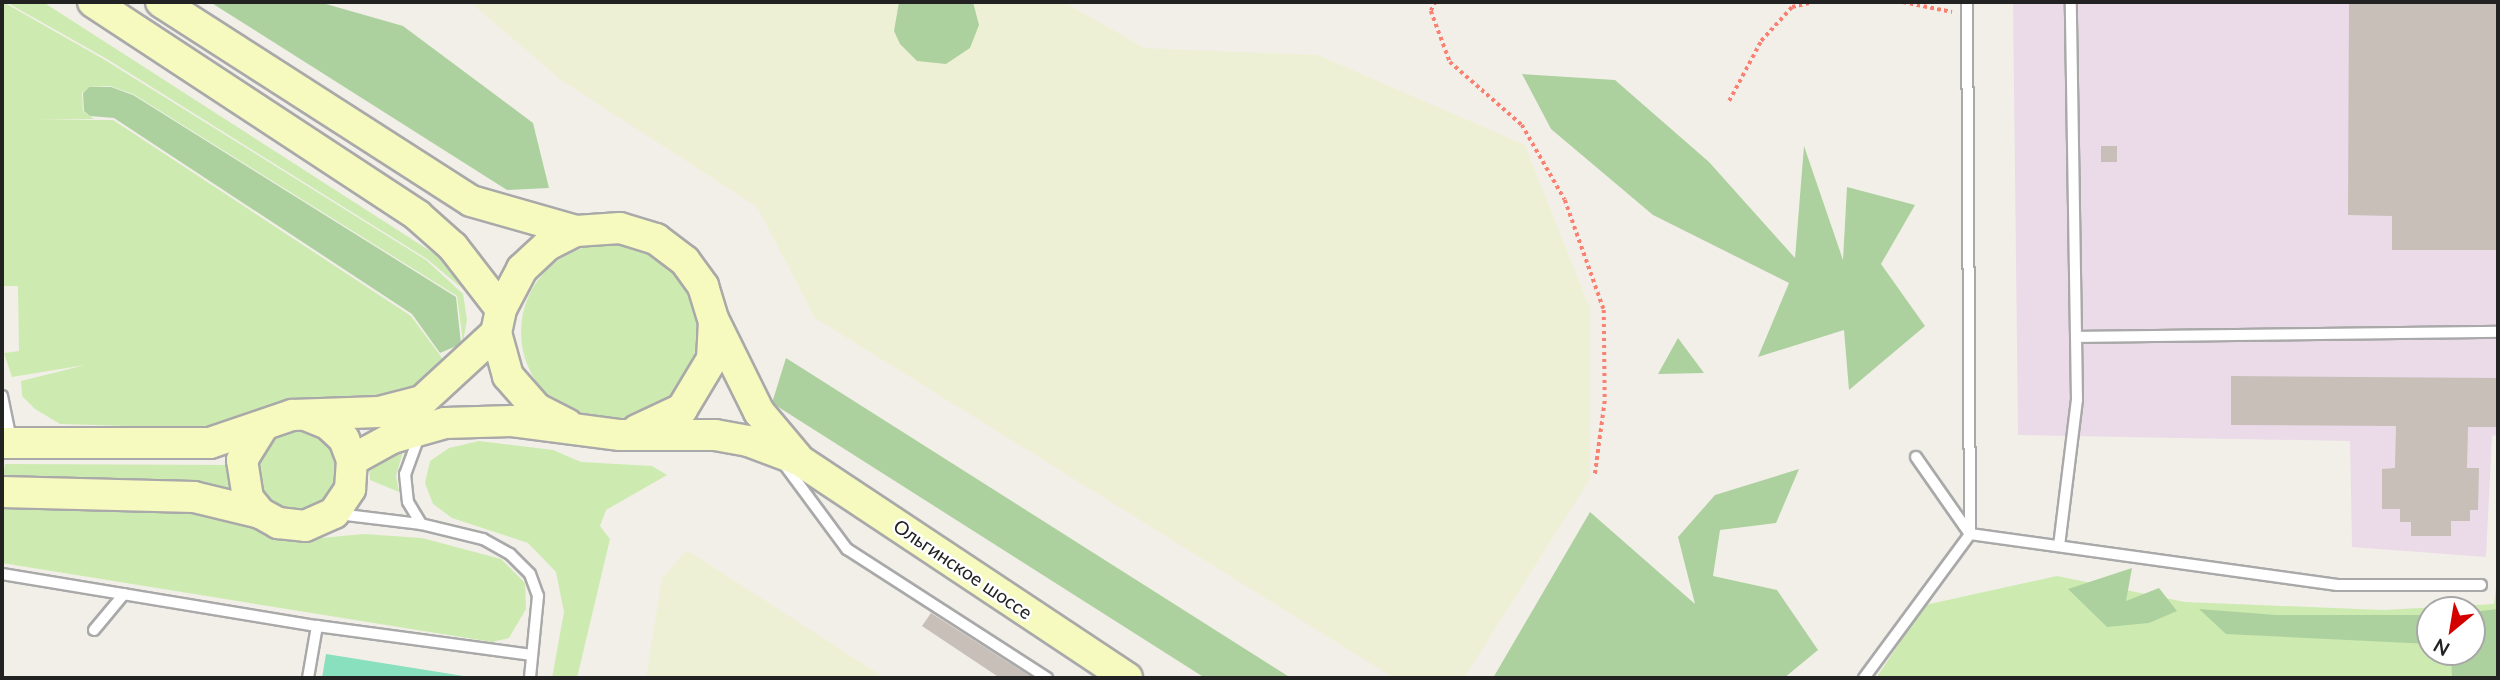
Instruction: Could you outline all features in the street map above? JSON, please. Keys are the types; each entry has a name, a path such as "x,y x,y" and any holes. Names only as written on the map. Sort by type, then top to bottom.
{"main road":[{"path":"93,2 417,215 453,247 498,321 508,376 537,409 583,431"},
{"path":"161,2 440,185 507,215 576,231 620,228 656,239 685,261 703,286 714,321 759,412 786,455"},
{"path":"5,446 210,443 292,415 379,412 422,401 498,321 522,269 548,245 576,231"},
{"path":"620,435 658,424 682,409 712,359 714,321"},
{"path":"2,492 194,497 260,513 292,527 317,523 334,513 351,489 352,460 336,432 308,416"},
{"path":"352,460 392,438 445,423 512,421 620,435 715,435 786,455"},
{"path":"260,513 242,479 250,441 263,427"},
{"name":"Ольгинское шоссе","path":"786,455 1127,678"}],"lane":[{"path":"1864,678 1970,534 1967,2"},
{"path":"2059,546 2077,400 2071,2"},
{"path":"2077,337 2498,332"},
{"path":"2,396 5,446"},
{"path":"421,524 408,502 405,474 412,447 427,428"},
{"path":"786,455 847,549 1046,678"},
{"path":"1916,457 1970,534 2337,585 2481,584"},
{"path":"334,513 421,524 483,539 510,554 530,574 538,596 530,678"},
{"path":"2,574 317,626 532,655"},
{"path":"94,631 124,594"},
{"path":"308,678 317,626"}],"path":[{"path":"1436,2 1431,12 1450,62 1522,125 1565,200 1604,310 1605,401 1595,475"},
{"path":"1729,101 1761,41 1791,7 1813,2"},
{"path":"1903,2 1967,15"}],"shaded area":[{"path":"2013,2 2498,2 2498,435 2492,436 2486,557 2352,547 2350,441 2018,435"}],"green space":[{"path":"3,2 105,60 426,260 463,294 467,320 463,342 457,296 133,94 110,86 89,87 82,93 83,111 94,119 38,120 113,120 411,316 445,362 434,384 385,401 320,397 224,429 60,424 35,409 22,396 21,381 85,365 12,377 4,353 19,351 18,286 2,286"},
{"path":"6,2 43,2 438,256 464,290 427,259 107,59"},
{"path":"210,2 319,2 403,26 533,123 549,188 507,190"},
{"path":"470,2 1064,2 1145,48 1318,55 1525,145 1590,309 1590,479 1464,678 1394,678 815,318 757,207 561,80"},
{"path":"899,2 973,2 979,25 970,48 946,64 917,61 900,44 894,31"},
{"path":"1522,74 1615,80 1709,162 1795,258 1804,146 1843,260 1847,187 1915,205 1881,264 1925,326 1849,390 1844,330 1758,357 1789,283 1653,215 1551,129"},
{"path":"89,87 111,87 133,95 456,297 461,344 440,353 412,314 114,118 90,116 84,111 83,93"},
{"path":"609,244 642,251 671,270 690,299 697,332 690,365 671,394 642,413 609,420 576,413 547,394 528,365 521,332 528,299 547,270 576,251"},
{"path":"1678,338 1704,373 1658,374"},
{"path":"786,358 1291,678 1205,678 772,403"},
{"path":"288,429 304,429 319,436 330,447 337,462 334,486 325,499 304,511 288,511 273,504 262,493 255,478 255,462 262,447 273,436"},
{"path":"479,441 553,450 581,462 652,466 667,475 606,510 600,526 610,539 577,678 552,678 564,612 556,572 528,543 452,518 433,504 425,483 430,461 449,448"},
{"path":"404,448 396,476 399,492 370,480 369,464"},
{"path":"5,464 239,465 239,499 2,484"},
{"path":"1799,469 1776,523 1720,530 1713,576 1777,590 1818,650 1784,678 1493,678 1590,512 1695,604 1678,537 1715,495"},
{"path":"2,500 131,502 204,513 288,541 364,534 422,538 501,559 525,583 526,609 509,638 492,642 2,563"},
{"path":"687,550 885,678 646,678 662,578"},
{"path":"2132,568 2126,601 2159,588 2177,611 2149,623 2107,627 2068,589"},
{"path":"2498,569 2498,678 1876,678 1925,605 2057,576 2185,602 2383,610 2416,608 2416,666 2486,666 2486,604 2494,604"},
{"path":"2199,609 2276,615 2416,615 2416,643 2226,634"},
{"path":"2498,609 2498,678 2452,678 2452,666 2486,666 2486,610"},
{"path":"326,654 476,678 322,678"}],"building":[{"path":"2349,2 2498,2 2498,250 2392,250 2392,216 2348,215"},
{"path":"2101,146 2117,146 2117,162 2101,162"},
{"path":"2231,376 2498,378 2498,427 2468,427 2467,468 2479,468 2478,510 2470,510 2470,521 2451,521 2451,536 2411,536 2411,522 2400,522 2400,509 2382,509 2382,469 2395,468 2396,426 2231,425"},
{"path":"931,613 1033,678 1000,678 922,626"}]}
